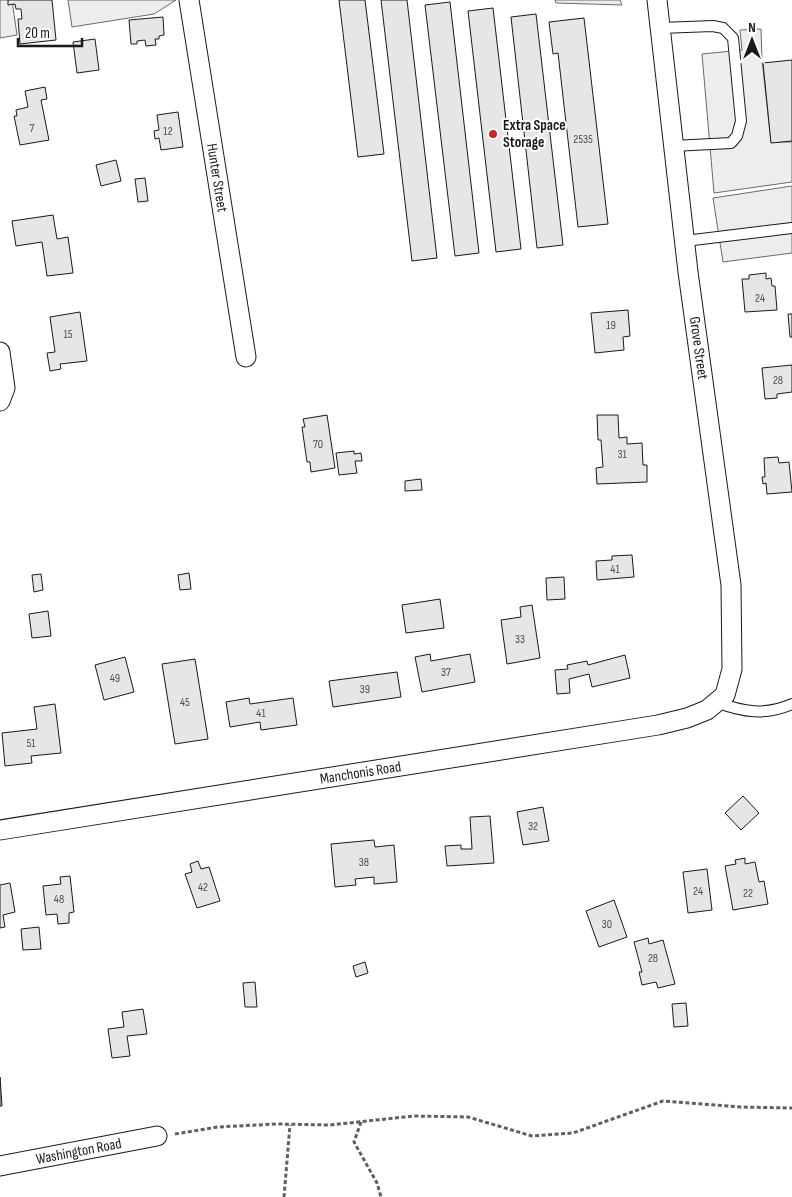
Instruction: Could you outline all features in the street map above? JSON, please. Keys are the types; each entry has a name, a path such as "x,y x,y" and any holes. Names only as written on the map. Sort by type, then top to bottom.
{"street":[{"name":"Hunter Street","path":"189,0 246,357"},
{"name":"Grove Street","path":"657,0 673,146 731,585 732,669 720,699"},
{"path":"0,352 2,395"},
{"name":"Manchonis Road","path":"0,830 658,726 708,710 720,699"},
{"name":"Washington Road","path":"0,1166 157,1136"}],"lane":[{"path":"660,28 718,27 723,28 733,38 741,121 737,136 731,143 673,146"},
{"path":"685,240 792,228"},
{"path":"720,699 739,710 763,712 792,704"}],"path":[{"path":"157,1136 218,1127 330,1125 414,1116 468,1118 532,1136 573,1133 663,1102 792,1108"},
{"path":"361,1122 354,1142 376,1183 381,1197"},
{"path":"284,1197 290,1125"}],"shaded area":[{"path":"0,0 12,0 17,35 0,38"},
{"path":"68,0 176,0 154,14 72,27"},
{"path":"555,0 620,0 622,5 556,3"},
{"path":"761,29 762,60 771,142 792,142 792,182 714,193 702,54 742,50 740,30"},
{"path":"792,186 792,253 723,262 713,198"}],"building":[{"path":"8,0 52,0 56,40 20,44 18,19 22,19 21,9 16,9 15,4 8,5"},
{"path":"339,0 365,0 384,154 358,157"},
{"path":"381,0 407,0 437,258 412,261"},
{"path":"450,2 479,253 455,256 425,5"},
{"path":"493,8 521,249 496,252 468,11"},
{"path":"536,14 563,245 537,248 511,17"},
{"path":"163,17 164,35 159,36 159,39 155,39 156,45 146,46 145,40 137,41 137,44 131,44 129,20"},
{"path":"584,18 608,224 578,227 558,53 553,54 549,22"},
{"path":"95,39 99,70 77,73 73,42"},
{"path":"792,60 792,141 771,143 763,63"},
{"path":"45,87 47,99 41,100 49,140 20,145 14,116 17,116 16,110 28,107 25,91"},
{"path":"178,112 183,147 161,150 159,138 155,139 154,131 159,130 157,115"},
{"path":"116,160 121,181 101,186 96,165"},
{"path":"145,178 148,201 138,202 135,179"},
{"path":"53,215 57,239 68,237 73,273 47,276 42,242 16,246 12,221"},
{"path":"766,273 766,279 771,278 772,286 775,286 777,310 745,312 742,279 749,279 749,275"},
{"path":"628,310 630,336 623,337 624,350 595,353 591,313"},
{"path":"80,312 87,361 60,364 61,369 50,371 47,353 55,352 50,317"},
{"path":"788,314 792,314 792,337 790,337"},
{"path":"792,365 792,392 777,394 777,398 765,399 762,368"},
{"path":"327,415 335,468 311,472 310,462 307,462 302,427 305,427 303,419"},
{"path":"597,415 618,415 619,438 627,437 627,444 642,443 643,465 647,465 647,482 597,484 596,468 603,467 601,440 598,440"},
{"path":"354,451 354,454 361,453 362,461 355,461 357,473 339,475 336,453"},
{"path":"778,457 779,463 789,462 792,492 767,494 766,483 763,484 762,477 765,477 764,458"},
{"path":"421,479 422,490 405,491 405,481"},
{"path":"632,555 634,577 597,580 596,561 612,560 612,556"},
{"path":"189,573 191,589 180,590 178,575"},
{"path":"41,574 43,590 34,592 32,575"},
{"path":"564,577 565,599 547,600 546,578"},
{"path":"440,599 444,628 406,633 402,605"},
{"path":"532,605 540,658 507,664 501,620 521,617 520,607"},
{"path":"48,611 51,636 32,638 29,614"},
{"path":"430,654 431,661 470,654 475,682 422,692 415,657"},
{"path":"625,655 630,678 592,687 589,674 569,679 570,693 557,694 555,670 568,669 567,665 587,661 588,665"},
{"path":"125,657 134,692 104,700 95,665"},
{"path":"195,659 208,739 175,744 162,664"},
{"path":"397,672 401,697 333,707 329,681"},
{"path":"249,698 250,704 293,698 297,725 261,730 260,722 230,727 226,702"},
{"path":"55,704 61,753 31,756 32,763 5,766 2,733 37,729 34,707"},
{"path":"743,796 759,813 741,830 725,813"},
{"path":"543,807 549,841 523,845 517,812"},
{"path":"490,816 494,863 447,866 445,846 461,845 461,849 472,849 470,817"},
{"path":"374,840 375,847 394,845 397,882 374,884 374,877 355,879 356,885 335,887 331,844"},
{"path":"745,858 745,864 755,862 759,882 764,881 768,904 733,910 725,866 736,864 735,860"},
{"path":"198,861 201,869 209,867 220,901 197,908 185,874 192,872 190,864"},
{"path":"707,869 712,910 688,913 683,872"},
{"path":"70,876 74,912 69,913 69,923 58,924 57,914 46,915 43,886 61,884 60,877"},
{"path":"10,883 15,912 3,915 5,927 0,928 0,885"},
{"path":"614,900 627,937 599,947 586,911"},
{"path":"39,927 41,949 23,950 21,929"},
{"path":"648,938 649,944 663,940 675,984 658,988 656,982 642,985 639,972 642,972 634,942"},
{"path":"365,962 368,973 356,977 353,966"},
{"path":"255,982 257,1007 245,1007 243,983"},
{"path":"686,1003 688,1026 674,1027 672,1004"},
{"path":"143,1009 147,1034 127,1036 130,1056 112,1058 108,1029 124,1027 122,1012"},
{"path":"0,1077 2,1106 0,1106"}],"place":[{"name":"Extra Space Storage","path":"493,134"}]}
